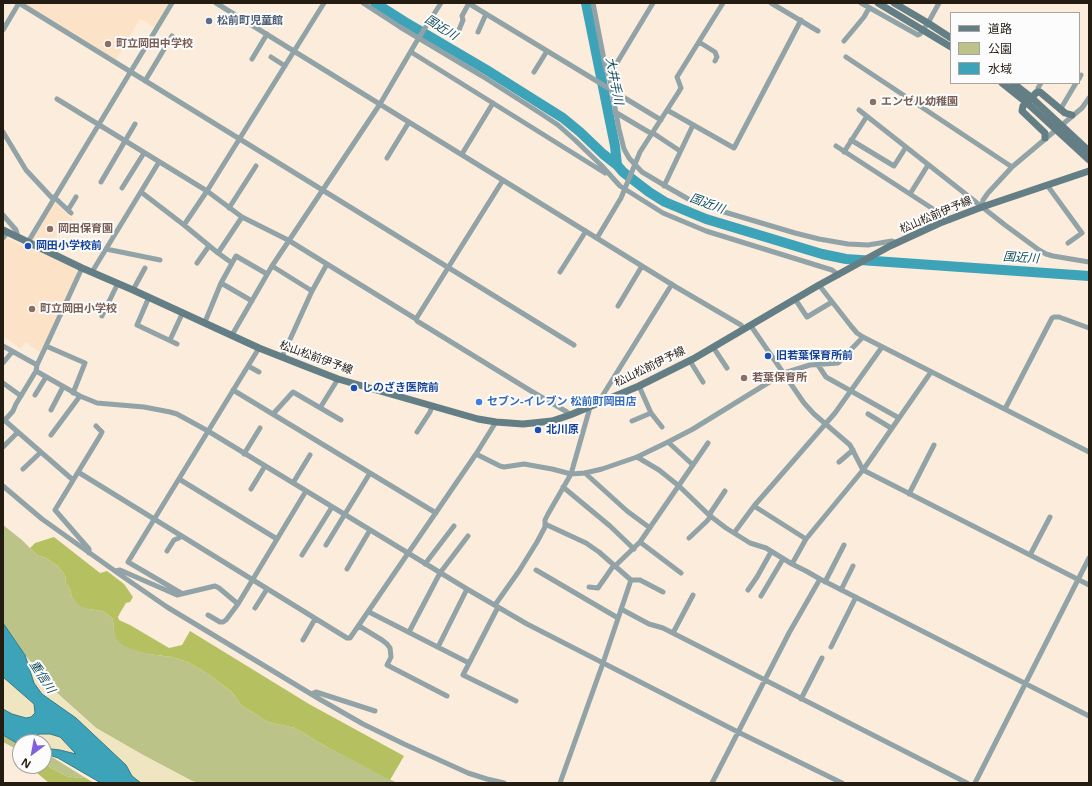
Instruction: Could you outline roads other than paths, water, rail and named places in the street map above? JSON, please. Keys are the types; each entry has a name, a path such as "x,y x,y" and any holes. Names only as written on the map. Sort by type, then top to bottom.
{"main road":[{"path":"878,3 950,46"},
{"path":"894,3 950,37"},
{"path":"1004,84 1062,124 1089,151"},
{"path":"1014,84 1055,130 1089,160"},
{"path":"1045,138 1045,133 1022,111 1023,106 1038,92 1060,110 1072,115"},
{"name":"松山松前伊予線","path":"5,234 18,237 82,268 183,312 259,348 338,379 478,419 522,424 552,420 601,403 639,386 690,360 748,328 819,285 894,245 982,207 1089,171"}],"street":[{"path":"3,30 19,3 574,345"},
{"path":"28,242 172,3"},
{"path":"216,3 642,266 748,328 784,373 804,403 850,445 862,470 1089,585"},
{"path":"363,3 540,113 575,140 620,186 663,213 699,229 842,273"},
{"path":"232,335 288,240 380,104 441,3"},
{"path":"458,30 463,20 462,16 468,3 661,120"},
{"path":"593,3 624,149 634,166 664,186 690,200 721,211 819,239 848,244 868,245 892,241 894,245"},
{"path":"609,76 653,3"},
{"path":"597,238 625,189 640,152 681,88 678,77 723,3"},
{"path":"772,3 818,31"},
{"path":"861,3 918,35 928,23 939,3"},
{"path":"184,225 240,139 322,4"},
{"path":"844,41 864,17 869,8"},
{"path":"478,32 486,14"},
{"path":"667,110 734,148 801,20"},
{"path":"252,59 267,34"},
{"path":"145,81 172,36"},
{"path":"699,42 715,52 717,57 715,62"},
{"path":"534,72 547,51"},
{"path":"411,52 611,177"},
{"path":"271,57 285,66"},
{"path":"846,57 1012,167"},
{"path":"1038,92 1040,84"},
{"path":"1060,110 1075,84"},
{"path":"57,99 207,191 229,208 288,240 570,415"},
{"path":"982,207 983,200 988,193 1012,167 1082,108 1089,99"},
{"path":"462,154 493,102"},
{"path":"859,110 982,207 1046,254 1089,262"},
{"path":"615,112 680,151"},
{"path":"844,152 867,116"},
{"path":"387,158 409,122"},
{"path":"101,182 135,124"},
{"path":"664,186 693,125"},
{"path":"3,132 26,170 69,212 76,197"},
{"path":"852,140 894,166 906,147"},
{"path":"836,146 950,220"},
{"path":"122,188 144,153"},
{"path":"92,272 159,162"},
{"path":"910,194 928,165"},
{"path":"229,208 256,166"},
{"path":"416,319 503,180"},
{"path":"1046,185 1082,233 1068,243"},
{"path":"141,192 232,263"},
{"path":"3,215 16,230 18,237"},
{"path":"218,253 242,216"},
{"path":"560,272 586,231"},
{"path":"197,263 209,246"},
{"path":"106,249 160,260"},
{"path":"205,322 221,283 236,256 267,274"},
{"path":"282,357 312,291 327,264"},
{"path":"272,266 312,291"},
{"path":"618,306 642,266"},
{"path":"73,480 4,420 13,411 36,368 82,268"},
{"path":"134,290 145,268"},
{"path":"91,306 103,314 118,283"},
{"path":"221,283 252,301"},
{"path":"601,403 601,398 672,284"},
{"path":"819,285 851,326 863,337 1089,452"},
{"path":"149,297 136,325 177,344"},
{"path":"795,300 807,317 832,302"},
{"path":"170,340 183,312"},
{"path":"1005,409 1052,318 1059,317 1089,328"},
{"path":"476,454 500,466 524,464 571,474 602,470 637,457 693,429 784,373 803,367 838,363 863,337"},
{"path":"3,346 36,368 46,377 73,393 97,403 144,407 177,414 265,466 467,590 527,624 738,732 842,783"},
{"path":"46,346 85,363 73,393"},
{"path":"713,347 727,368"},
{"path":"734,533 754,506 835,413 882,347"},
{"path":"181,593 128,562 259,348"},
{"path":"3,363 12,352"},
{"path":"690,360 703,382"},
{"path":"818,365 826,377 898,418"},
{"path":"248,366 259,372"},
{"path":"792,564 806,539 862,470 931,372"},
{"path":"35,395 46,377"},
{"path":"320,408 338,379"},
{"path":"3,383 21,396"},
{"path":"639,386 651,414 662,427"},
{"path":"51,410 63,387"},
{"path":"233,390 436,513"},
{"path":"273,414 292,392 341,420"},
{"path":"51,435 80,396"},
{"path":"416,432 430,412 432,406"},
{"path":"516,702 463,675 496,606 537,542 545,527 545,520 571,474 589,408"},
{"path":"632,421 651,414"},
{"path":"868,414 891,428"},
{"path":"78,472 315,619 347,638 350,638 476,454 496,422"},
{"path":"89,553 89,549 55,510 102,432 96,426"},
{"path":"244,454 260,428"},
{"path":"3,447 18,432"},
{"path":"668,442 693,465"},
{"path":"589,587 598,588 615,566 640,542 708,443"},
{"path":"909,494 934,445"},
{"path":"839,462 853,450"},
{"path":"23,469 41,452"},
{"path":"293,483 310,455"},
{"path":"637,457 659,470 726,528 750,543 766,548 783,559 856,598 1089,716"},
{"path":"251,489 265,466"},
{"path":"326,545 370,473"},
{"path":"584,473 627,511 650,528"},
{"path":"179,479 277,539"},
{"path":"3,486 42,519 115,571 174,610 311,694 363,724 404,744 468,773 504,783"},
{"path":"563,487 610,526 634,549"},
{"path":"208,615 220,622 223,622 238,604 306,491"},
{"path":"689,538 707,521 725,491"},
{"path":"754,506 806,539"},
{"path":"302,555 332,507"},
{"path":"1030,555 1050,517"},
{"path":"545,524 586,543 599,552 631,580 640,580 663,592"},
{"path":"425,564 454,526"},
{"path":"347,569 370,530"},
{"path":"167,551 174,540 181,536"},
{"path":"408,632 440,573 468,536"},
{"path":"640,542 682,572"},
{"path":"712,783 789,633 844,545"},
{"path":"748,590 771,552"},
{"path":"975,783 1089,558"},
{"path":"761,596 783,559"},
{"path":"841,590 853,566"},
{"path":"115,571 120,570 177,595 215,586 238,604"},
{"path":"536,570 618,618"},
{"path":"560,783 631,580"},
{"path":"255,608 267,589"},
{"path":"438,647 467,590"},
{"path":"673,633 693,595"},
{"path":"831,647 856,598"},
{"path":"621,609 649,624 673,633 967,783"},
{"path":"368,612 469,663"},
{"path":"303,640 315,619"},
{"path":"359,626 382,640 390,648 391,657 388,665 447,696"},
{"path":"801,699 822,658"},
{"path":"311,694 316,692 375,711"}],"water":[{"path":"3,623 25,655 34,683 42,694 76,718 126,765 132,776 141,783 101,783 52,756 52,749 76,754 60,737 52,734 12,734 12,740 3,735 3,709 12,714 26,718 31,717 35,713 34,704 3,677"}],"waterway":[{"name":"国近川","path":"375,3 563,118 623,172 649,192 665,202 706,219 822,254 846,259 1089,276"},
{"name":"大井手川","path":"586,3 615,146 617,165"}],"place":[{"name":"松前町児童館","path":"209,21"},
{"name":"町立岡田中学校","path":"108,44"},
{"name":"エンゼル幼稚園","path":"873,102"},
{"name":"岡田保育園","path":"50,229"},
{"name":"岡田小学校前","path":"28,246"},
{"name":"町立岡田小学校","path":"32,309"},
{"name":"旧若葉保育所前","path":"768,356"},
{"name":"若葉保育所","path":"744,378"},
{"name":"しのざき医院前","path":"354,388"},
{"name":"セブン-イレブン 松前町岡田店","path":"479,402"},
{"name":"北川原","path":"538,430"}],"water label":[{"name":"重信川","path":"42,677"}]}
